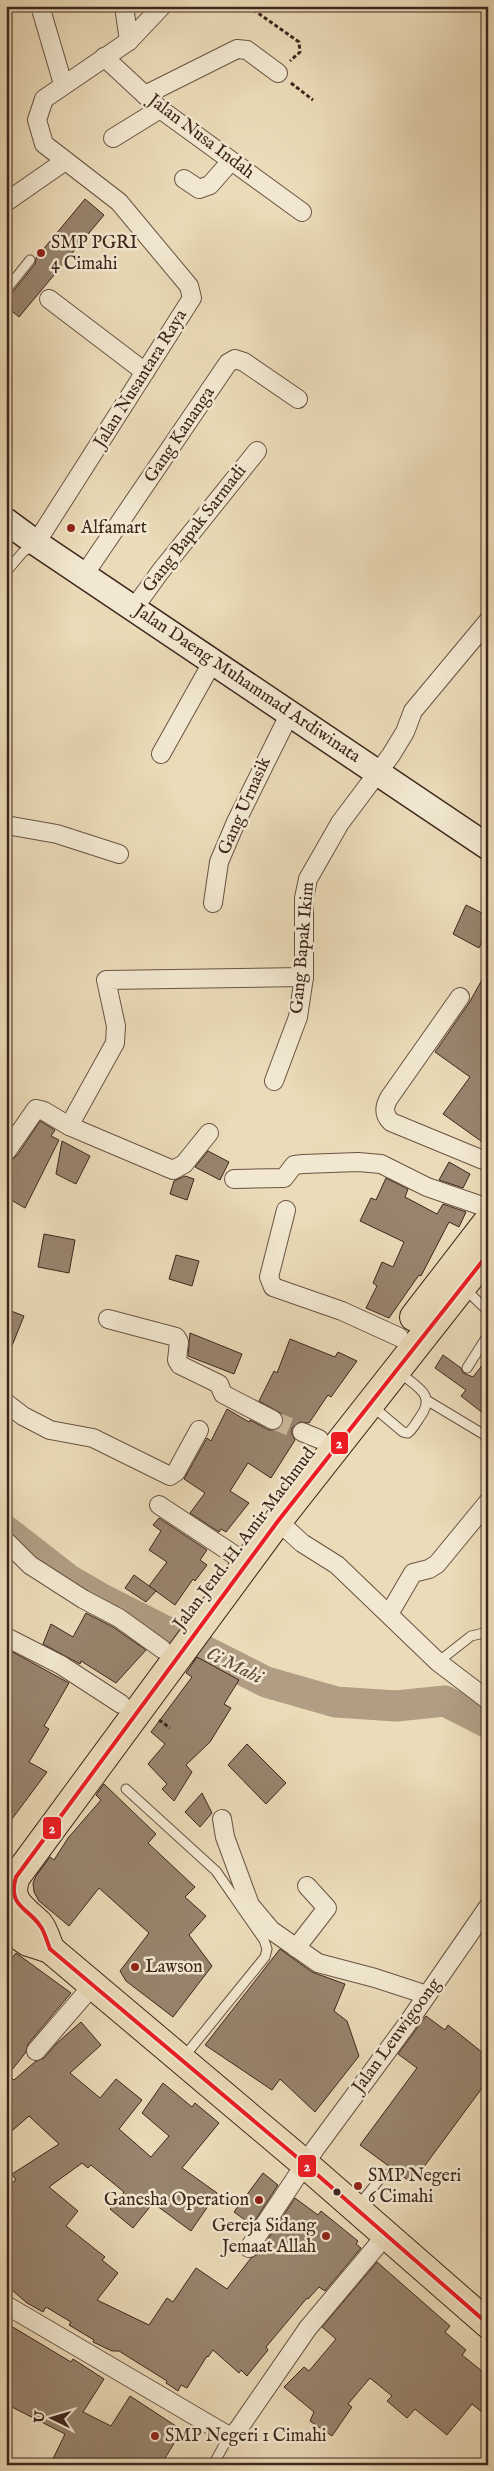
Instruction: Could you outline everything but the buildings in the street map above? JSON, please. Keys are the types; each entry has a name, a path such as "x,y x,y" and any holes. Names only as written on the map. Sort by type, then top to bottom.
{"main road":[{"name":"Jalan Daeng Muhammad Ardiwinata","path":"6,521 488,847"},
{"name":"Jalan Jend. H. Amir Machmud","path":"192,1623 233,1554 311,1436 399,1337 488,1221"},
{"name":"Jalan Jend. H. Amir Machmud","path":"6,1860 121,1704 278,1521 488,1254"},
{"name":"Jalan Jend. H. Amir Machmud","path":"50,1949 40,1926 22,1910 14,1899 13,1884 169,1649"},
{"path":"6,1927 28,1942 50,1949 305,2164 488,2324"}],"street":[{"path":"40,6 64,84"},
{"path":"124,6 129,41"},
{"name":"Jalan Nusantara Raya","path":"36,543 188,306 193,294 119,202 44,144 37,120 44,99 129,41 162,6"},
{"path":"145,95 237,49 247,50 278,73"},
{"name":"Jalan Nusa Indah","path":"104,58 160,110 302,212"},
{"path":"113,138 160,110"},
{"path":"6,202 65,160"},
{"path":"184,179 199,189 207,188 231,161"},
{"path":"46,296 145,372"},
{"name":"Gang Kananga","path":"84,575 228,363 236,359 244,362 298,399"},
{"name":"Gang Bapak Sarmadi","path":"134,608 160,572 257,451"},
{"name":"Gang Bapak Ikim","path":"274,1081 298,1016 304,977 304,898 308,879 340,823 378,773 405,732 413,711 488,621"},
{"path":"161,754 213,661"},
{"name":"Gang Urnasik","path":"213,903 220,862 236,822 290,713"},
{"path":"6,825 57,834 119,854"},
{"path":"69,1126 115,1043 116,1026 106,980 304,977"},
{"path":"460,997 389,1098 385,1111 386,1117 391,1122 488,1162"},
{"path":"6,1152 36,1109 44,1111 69,1126 172,1170 184,1164 209,1133"},
{"path":"234,1179 284,1178 294,1165 303,1164 358,1162 381,1164 427,1187 488,1208"},
{"path":"286,1210 268,1277 273,1287 342,1311 399,1337"},
{"path":"108,1319 176,1337 180,1342 177,1360 180,1365 218,1384 223,1394 273,1420"},
{"path":"6,1403 23,1416 50,1430 93,1438 170,1476 176,1472 199,1430"},
{"path":"389,1614 413,1573 429,1569 437,1564 488,1502"},
{"path":"159,1505 233,1554"},
{"path":"278,1521 302,1543 337,1565 438,1662 488,1700"},
{"path":"6,1541 30,1565 169,1649"},
{"path":"6,1637 61,1665 121,1704"},
{"path":"222,1819 250,1906 271,1930 318,1963 375,1978 427,1995"},
{"path":"296,1948 327,1908 307,1886"},
{"name":"Jalan Leuwigoong","path":"249,2248 305,2164 488,1907"},
{"path":"36,2051 93,1985"},
{"path":"6,2305 229,2436 239,2428 308,2328 386,2234"}],"lane":[{"path":"6,290 30,260"},
{"path":"6,572 23,552 36,543"},
{"path":"462,1286 488,1311"},
{"path":"467,1368 488,1335"},
{"path":"369,1403 408,1433 428,1406 428,1401 425,1395 396,1369"},
{"path":"428,1401 488,1437"},
{"path":"438,1662 471,1636 488,1632"},
{"path":"126,1789 216,1871 264,1940 268,1949 265,1957 181,2060"},
{"path":"356,2209 384,2174"},
{"path":"213,2465 229,2436"}],"path":[{"path":"248,6 300,42 300,52 278,73 313,100"}],"waterway":[{"name":"Ci Mahi","path":"6,1531 69,1580 100,1598 266,1682 336,1702 396,1706 445,1701 488,1723"}],"tunnel":[{"path":"273,1420 302,1432"}],"transit line":[{"name":"2","path":"488,1254 278,1521 16,1877 14,1887 14,1895 17,1901 41,1927 50,1949 305,2164 488,2324"}],"place":[{"name":"SMP PGRI 4 Cimahi","path":"41,253"},
{"name":"Alfamart","path":"71,528"},
{"name":"Lawson","path":"135,1967"},
{"name":"SMP Negeri 6 Cimahi","path":"358,2186"},
{"name":"Ganesha Operation","path":"259,2200"},
{"name":"Gereja Sidang Jemaat Allah","path":"326,2236"},
{"name":"SMP Negeri 1 Cimahi","path":"155,2436"}]}
